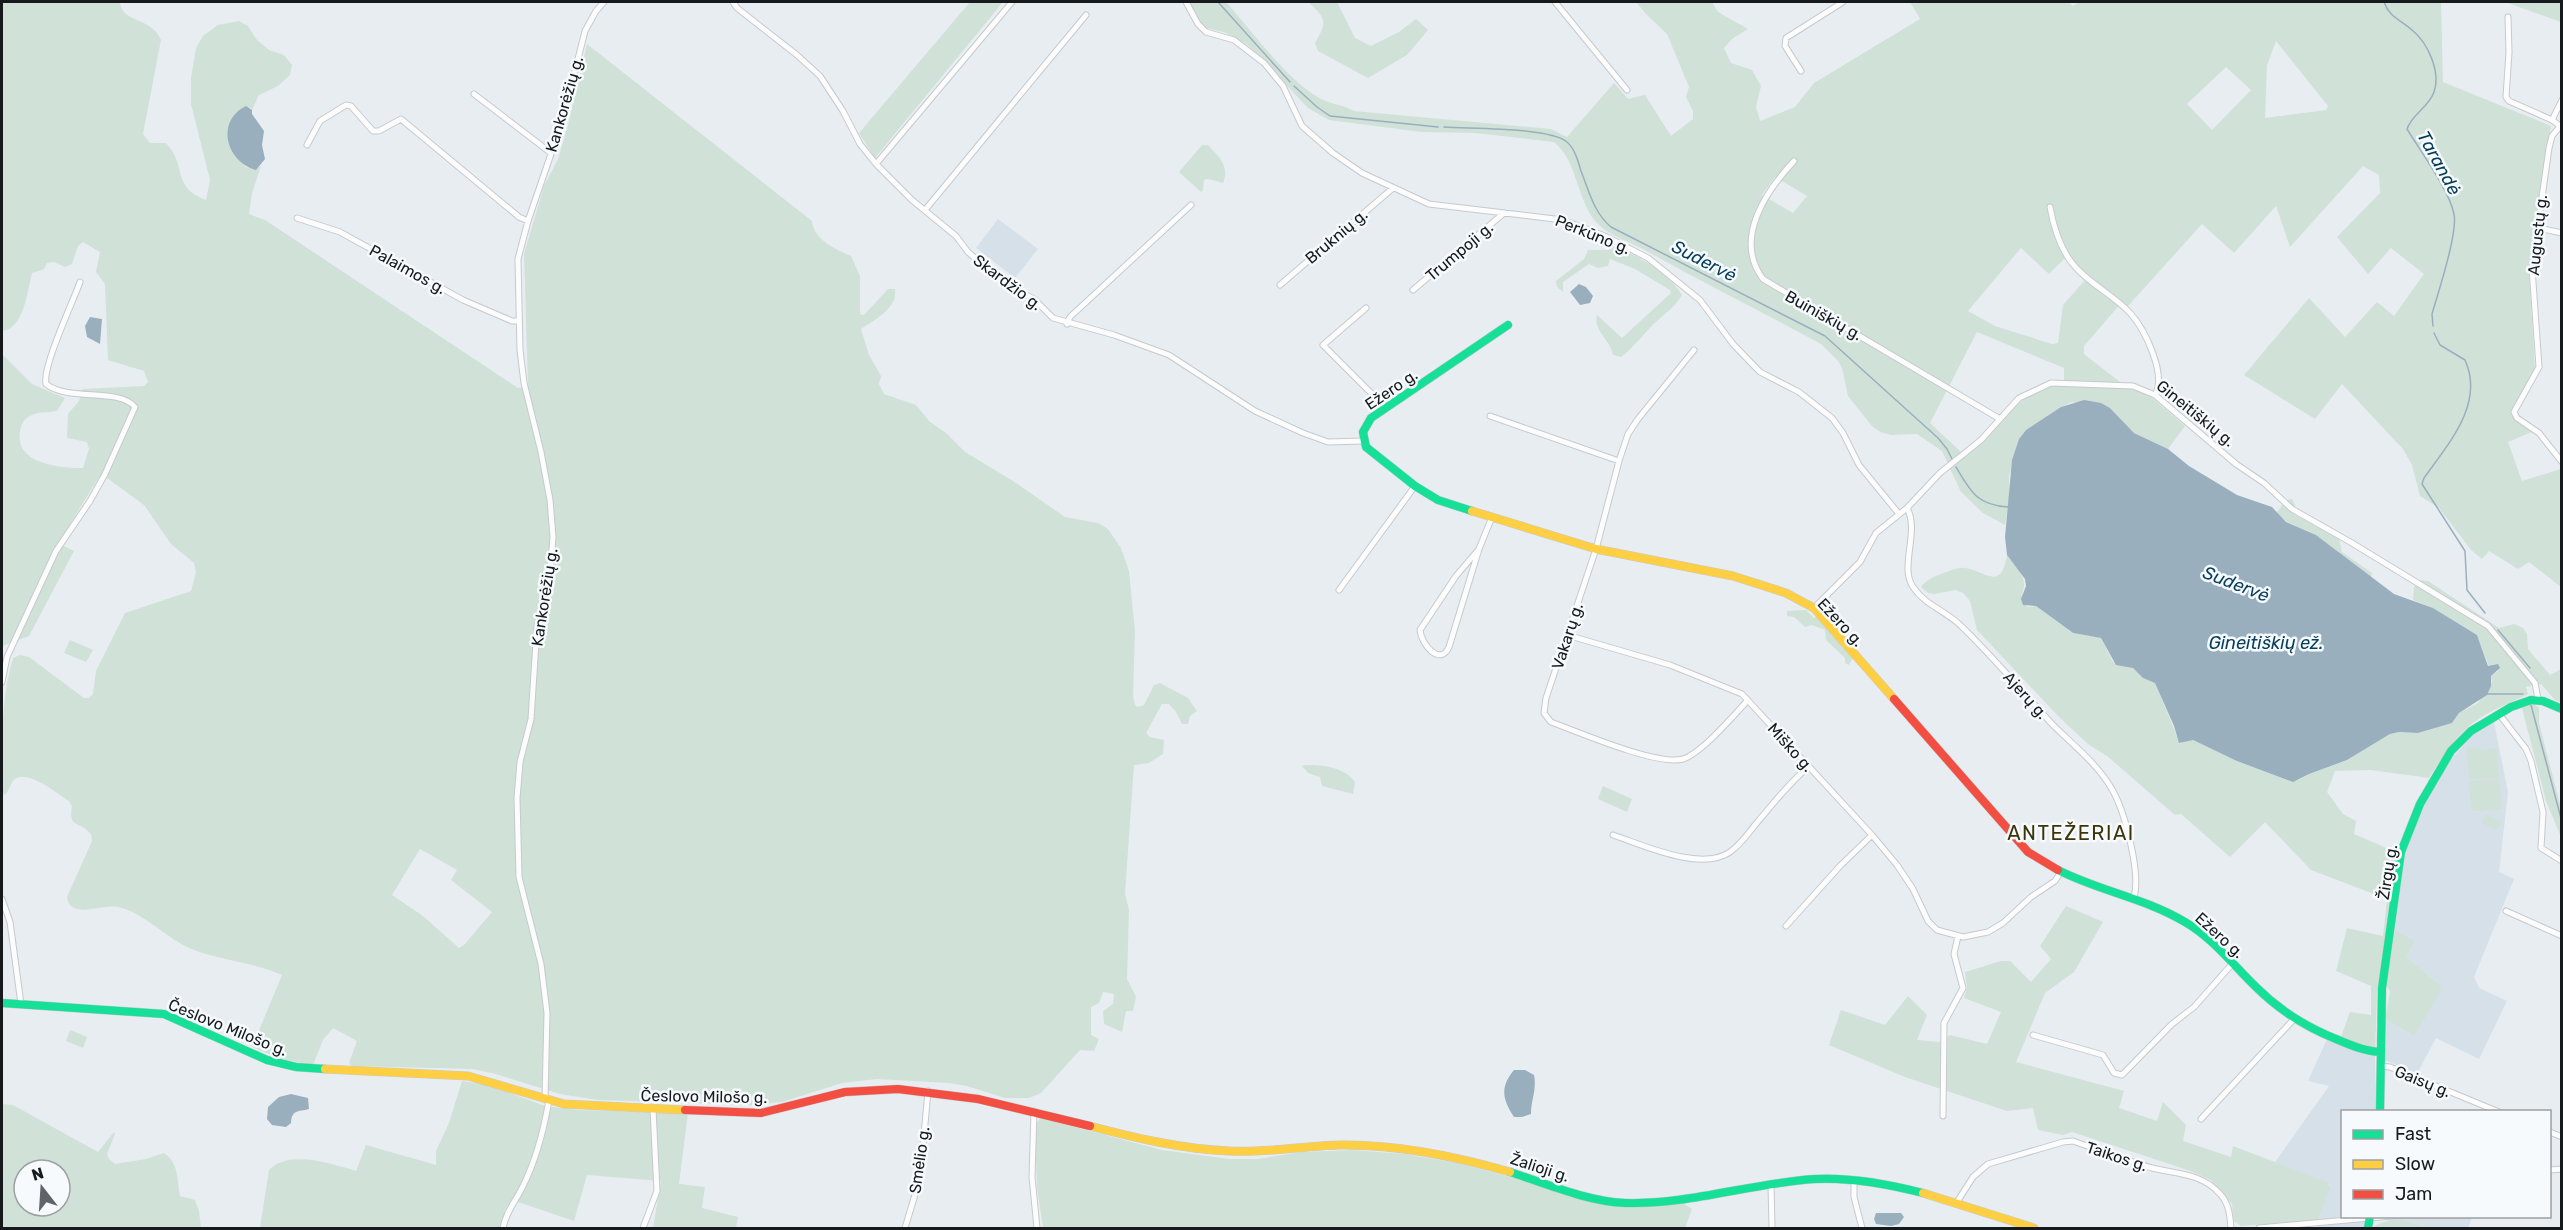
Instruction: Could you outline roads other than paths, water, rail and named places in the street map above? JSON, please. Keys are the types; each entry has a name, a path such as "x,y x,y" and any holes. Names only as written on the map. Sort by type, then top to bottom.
{"street":[{"name":"Kankorėžių g.","path":"547,1099 547,1013 541,964 519,877 516,798 520,762 531,719 537,627 552,562 553,537 550,500 541,452 524,383 519,321 518,259 528,221 562,119 585,31 604,2"},
{"name":"Skardžio g.","path":"733,2 737,8 820,76 843,111 860,144 876,164 1003,281 1034,299 1053,318 1067,324 1114,335 1169,355 1255,411 1303,433 1328,442 1363,441"},
{"path":"737,8 745,2"},
{"path":"876,164 1012,2"},
{"name":"Perkūno g.","path":"1186,2 1198,24 1206,32 1234,39 1264,63 1283,86 1306,131 1362,173 1430,204 1549,216 1576,224 1633,249 1655,263 1711,312 1733,344 1760,372 1799,392 1832,418 1843,432 1859,465 1899,514"},
{"path":"1555,2 1627,90"},
{"path":"1801,71 1785,46 1786,38 1843,2"},
{"path":"925,210 1086,15"},
{"path":"2508,17 2510,52 2506,97 2509,101 2561,125"},
{"path":"474,94 551,153"},
{"path":"2552,120 2562,100"},
{"path":"307,146 320,121 346,105 351,106 373,131 379,131 401,119 519,217 528,221"},
{"name":"Augustų g.","path":"2561,125 2552,136 2549,148 2532,268 2539,367 2514,412 2517,418 2539,433 2562,462"},
{"name":"Buiniškių g.","path":"1794,161 1760,207 1754,228 1750,244 1752,255 1763,279 2000,419"},
{"name":"Bruknių g.","path":"1280,285 1393,188"},
{"path":"1067,324 1070,317 1191,204"},
{"path":"2049,207 2057,234 2069,259 2091,282 2125,308 2138,323 2157,364 2159,388 2155,394"},
{"name":"Trumpoji g.","path":"1413,290 1504,213"},
{"name":"Palaimos g.","path":"297,218 340,232 463,300 512,321 519,321"},
{"path":"2538,228 2562,233"},
{"path":"2,682 7,657 56,551 90,501 105,474 135,407 130,402 121,399 69,394 46,384 44,377 80,282"},
{"path":"1366,308 1323,345 1386,408"},
{"name":"Ežero g.","path":"1508,325 1368,422 1363,431 1363,441 1370,451 1415,486 1438,500 1596,549 1733,576 1786,593 1814,608 2028,852 2046,866 2060,873 2134,897 2189,923 2265,996 2294,1019 2364,1050 2380,1052"},
{"name":"Vakarų g.","path":"1694,350 1628,434 1596,549 1544,710 1547,720 1561,726 1639,753 1663,759 1683,759 1714,735 1748,700"},
{"name":"Gineitiškių g.","path":"1814,608 1860,562 1876,533 1907,508 1940,473 1981,440 2019,398 2051,383 2133,386 2155,394 2236,464 2264,483 2292,509 2488,626 2535,683 2538,699"},
{"path":"1490,417 1619,461"},
{"path":"1339,590 1415,486"},
{"name":"Ajerų g.","path":"1907,508 1910,515 1911,542 1908,574 1912,585 1929,604 1949,616 1966,631 2095,766 2114,793 2133,855 2134,897"},
{"path":"1479,549 1451,583 1420,630 1424,645 1436,654 1442,656 1449,647 1479,549 1492,517"},
{"name":"Miško g.","path":"1568,635 1670,665 1736,690 1748,700 1872,835 1913,889 1932,926 1944,933 1958,936"},
{"path":"2538,699 2562,709"},
{"name":"Žirgų g.","path":"2380,1110 2382,987 2403,846 2427,789 2461,739 2499,714 2522,703 2538,699"},
{"path":"2499,714 2526,749 2531,761 2543,812 2540,846 2545,852 2562,861"},
{"path":"1613,835 1672,854 1707,858 1724,855 1742,840 1808,766"},
{"path":"1786,926 1840,866 1872,835"},
{"path":"1943,1116 1944,1023 1963,988 1954,954 1958,936 1979,936 1996,928 2031,897 2055,881 2060,873"},
{"path":"2,899 10,922 21,1004"},
{"path":"2506,910 2562,936"},
{"path":"2033,1035 2103,1055 2112,1071 2122,1076 2172,1024 2194,1007 2233,963"},
{"name":"Česlovo Milošo g.","path":"2,1003 164,1014 280,1064 334,1070 468,1076 564,1104 761,1113 783,1110 857,1090 928,1091 966,1095 1034,1111"},
{"path":"2201,1119 2294,1019"},
{"name":"Gaisų g.","path":"2380,1066 2390,1067 2494,1110"},
{"name":"Smėlio g.","path":"905,1228 920,1178 928,1091"},
{"path":"503,1228 507,1212 523,1187 542,1135 547,1099"},
{"path":"643,1228 657,1191 653,1109"},
{"path":"1034,1111 1032,1177 1036,1228"},
{"name":"Žalioji g.","path":"1034,1111 1147,1139 1214,1151 1244,1152 1316,1144 1359,1144 1465,1158 1599,1200 1620,1203 1673,1199 1819,1179 1902,1186 2034,1228"},
{"name":"Taikos g.","path":"1957,1202 1973,1177 1988,1164 2073,1141 2156,1169 2181,1173 2202,1180 2214,1188 2225,1200 2231,1228"},
{"path":"1854,1181 1854,1197 1862,1228"},
{"path":"1772,1185 1773,1228"},
{"path":"2259,1228 2370,1218 2368,1228"}],"water":[{"path":"246,106 252,110 252,114 264,131 262,145 265,159 256,170 237,159 228,141 230,121"},
{"path":"1579,284 1586,287 1593,296 1590,303 1580,305 1570,292"},
{"path":"90,317 102,319 100,344 87,337 85,326"},
{"name":"Gineitiškių ež.","path":"2084,400 2101,403 2110,408 2134,433 2168,449 2189,466 2237,495 2272,507 2286,522 2316,535 2394,594 2433,608 2477,635 2488,666 2498,664 2500,668 2491,676 2491,686 2487,695 2459,713 2452,723 2418,733 2390,734 2347,760 2293,782 2237,761 2193,740 2179,743 2155,683 2143,678 2133,668 2116,665 2101,638 2073,633 2036,606 2023,605 2021,599 2026,586 2025,579 2007,555 2005,537 2012,460 2019,439 2026,430 2061,407"},
{"path":"1514,1070 1525,1070 1534,1075 1531,1114 1522,1117 1514,1117 1505,1099 1506,1082"},
{"path":"291,1094 308,1098 309,1109 294,1113 291,1123 286,1127 272,1125 267,1119 268,1107 279,1097"},
{"path":"1876,1213 1901,1213 1904,1217 1899,1224 1891,1226 1876,1224 1874,1219"}],"waterway":[{"name":"Sudervė","path":"1218,2 1290,82"},
{"name":"Tarandė","path":"2384,2 2392,15 2412,30 2423,42 2432,58 2436,76 2432,97 2407,129 2441,183 2454,214 2453,235 2432,314 2433,326"},
{"name":"Sudervė","path":"1294,86 1330,116 1438,127"},
{"name":"Sudervė","path":"1444,127 1527,131 1558,137 1567,142 1576,155 1596,208 1611,227 1825,336 1938,438 1952,459"},
{"name":"Tarandė","path":"2434,333 2440,345 2465,360 2470,376 2470,392 2461,423 2422,484 2465,551 2467,590 2485,613"},
{"name":"Sudervė","path":"1956,467 1976,496 1997,506 2008,507"},
{"name":"Tarandė","path":"2498,630 2530,668"},
{"name":"Sudervė","path":"2485,694 2523,694"},
{"name":"Sudervė","path":"2531,705 2562,822"}],"district":[{"name":"ANTEŽERIAI","path":"2071,833"}]}
